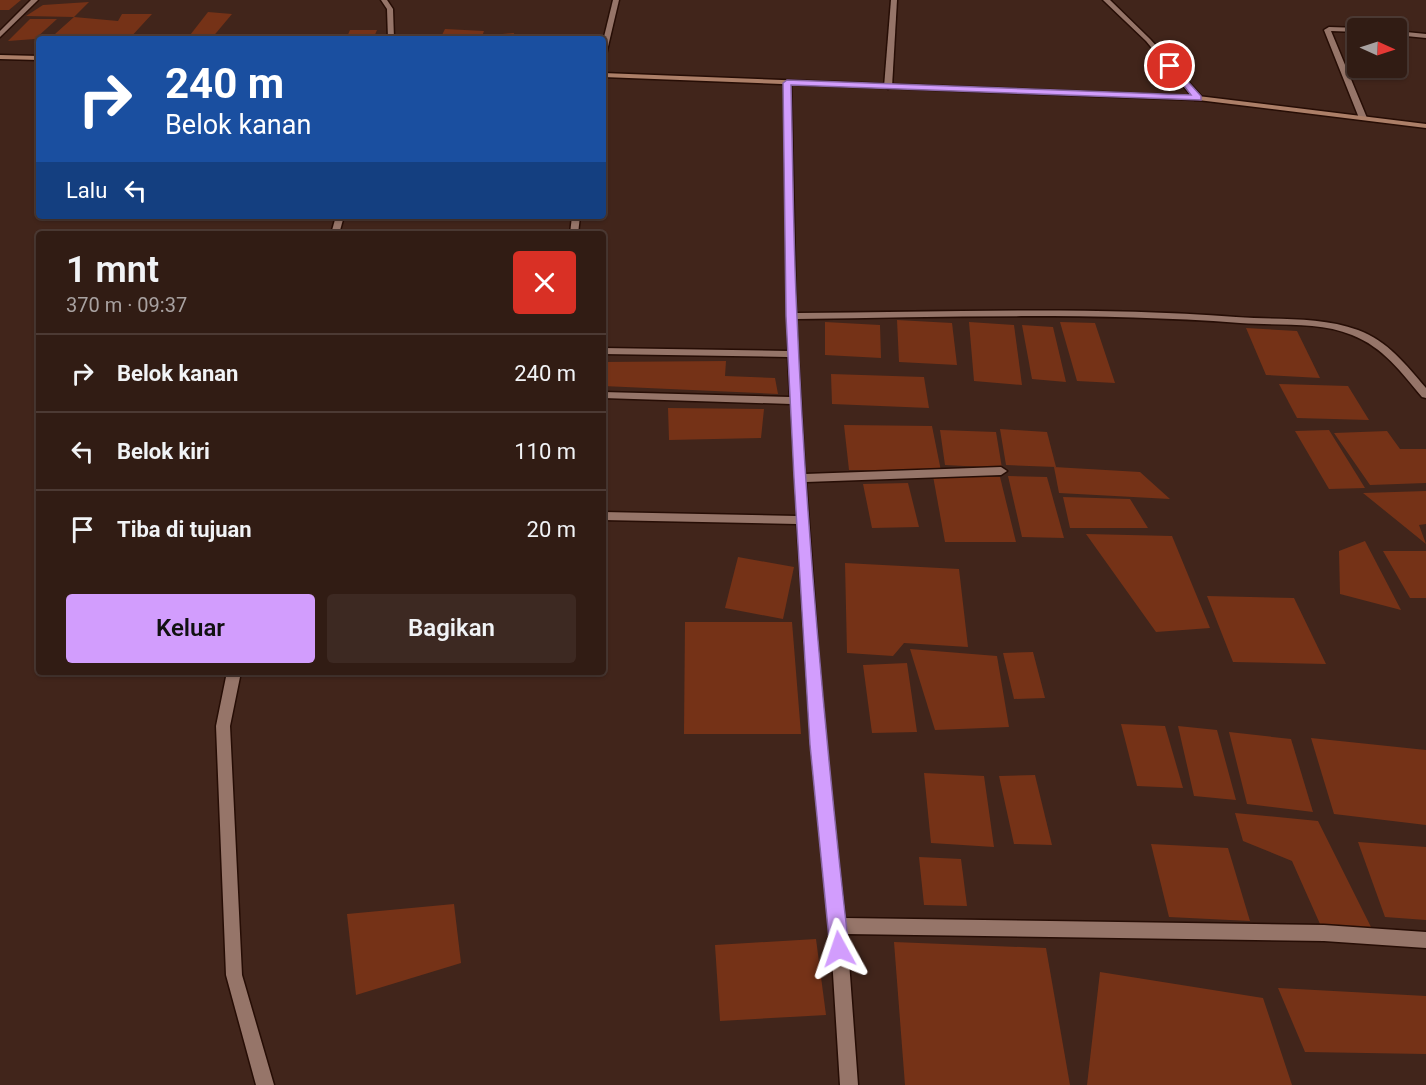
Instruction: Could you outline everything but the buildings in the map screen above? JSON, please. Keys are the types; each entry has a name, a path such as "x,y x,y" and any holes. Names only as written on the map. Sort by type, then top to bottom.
{"street":[{"path":"0,35 35,0"},
{"path":"384,0 390,9 391,36"},
{"path":"606,42 616,0"},
{"path":"888,87 894,0"},
{"path":"1106,0 1148,40 1198,98"},
{"path":"1347,29 1331,28 1327,30 1363,118"},
{"path":"1407,34 1426,36"},
{"path":"0,57 36,58"},
{"path":"606,75 1198,98 1426,126"},
{"path":"787,83 791,316 800,478 818,745 838,926 849,1085"},
{"path":"791,316 1132,315 1332,327 1364,336 1377,344 1426,395"},
{"path":"606,351 794,354"},
{"path":"606,396 796,401"},
{"path":"800,478 1001,471"},
{"path":"606,516 804,520"},
{"path":"233,675 223,726 234,975 265,1085"},
{"path":"838,926 1324,933 1426,940"}],"route":[{"path":"839,949 818,745 800,478 791,316 787,83 1198,98 1170,66"}]}
